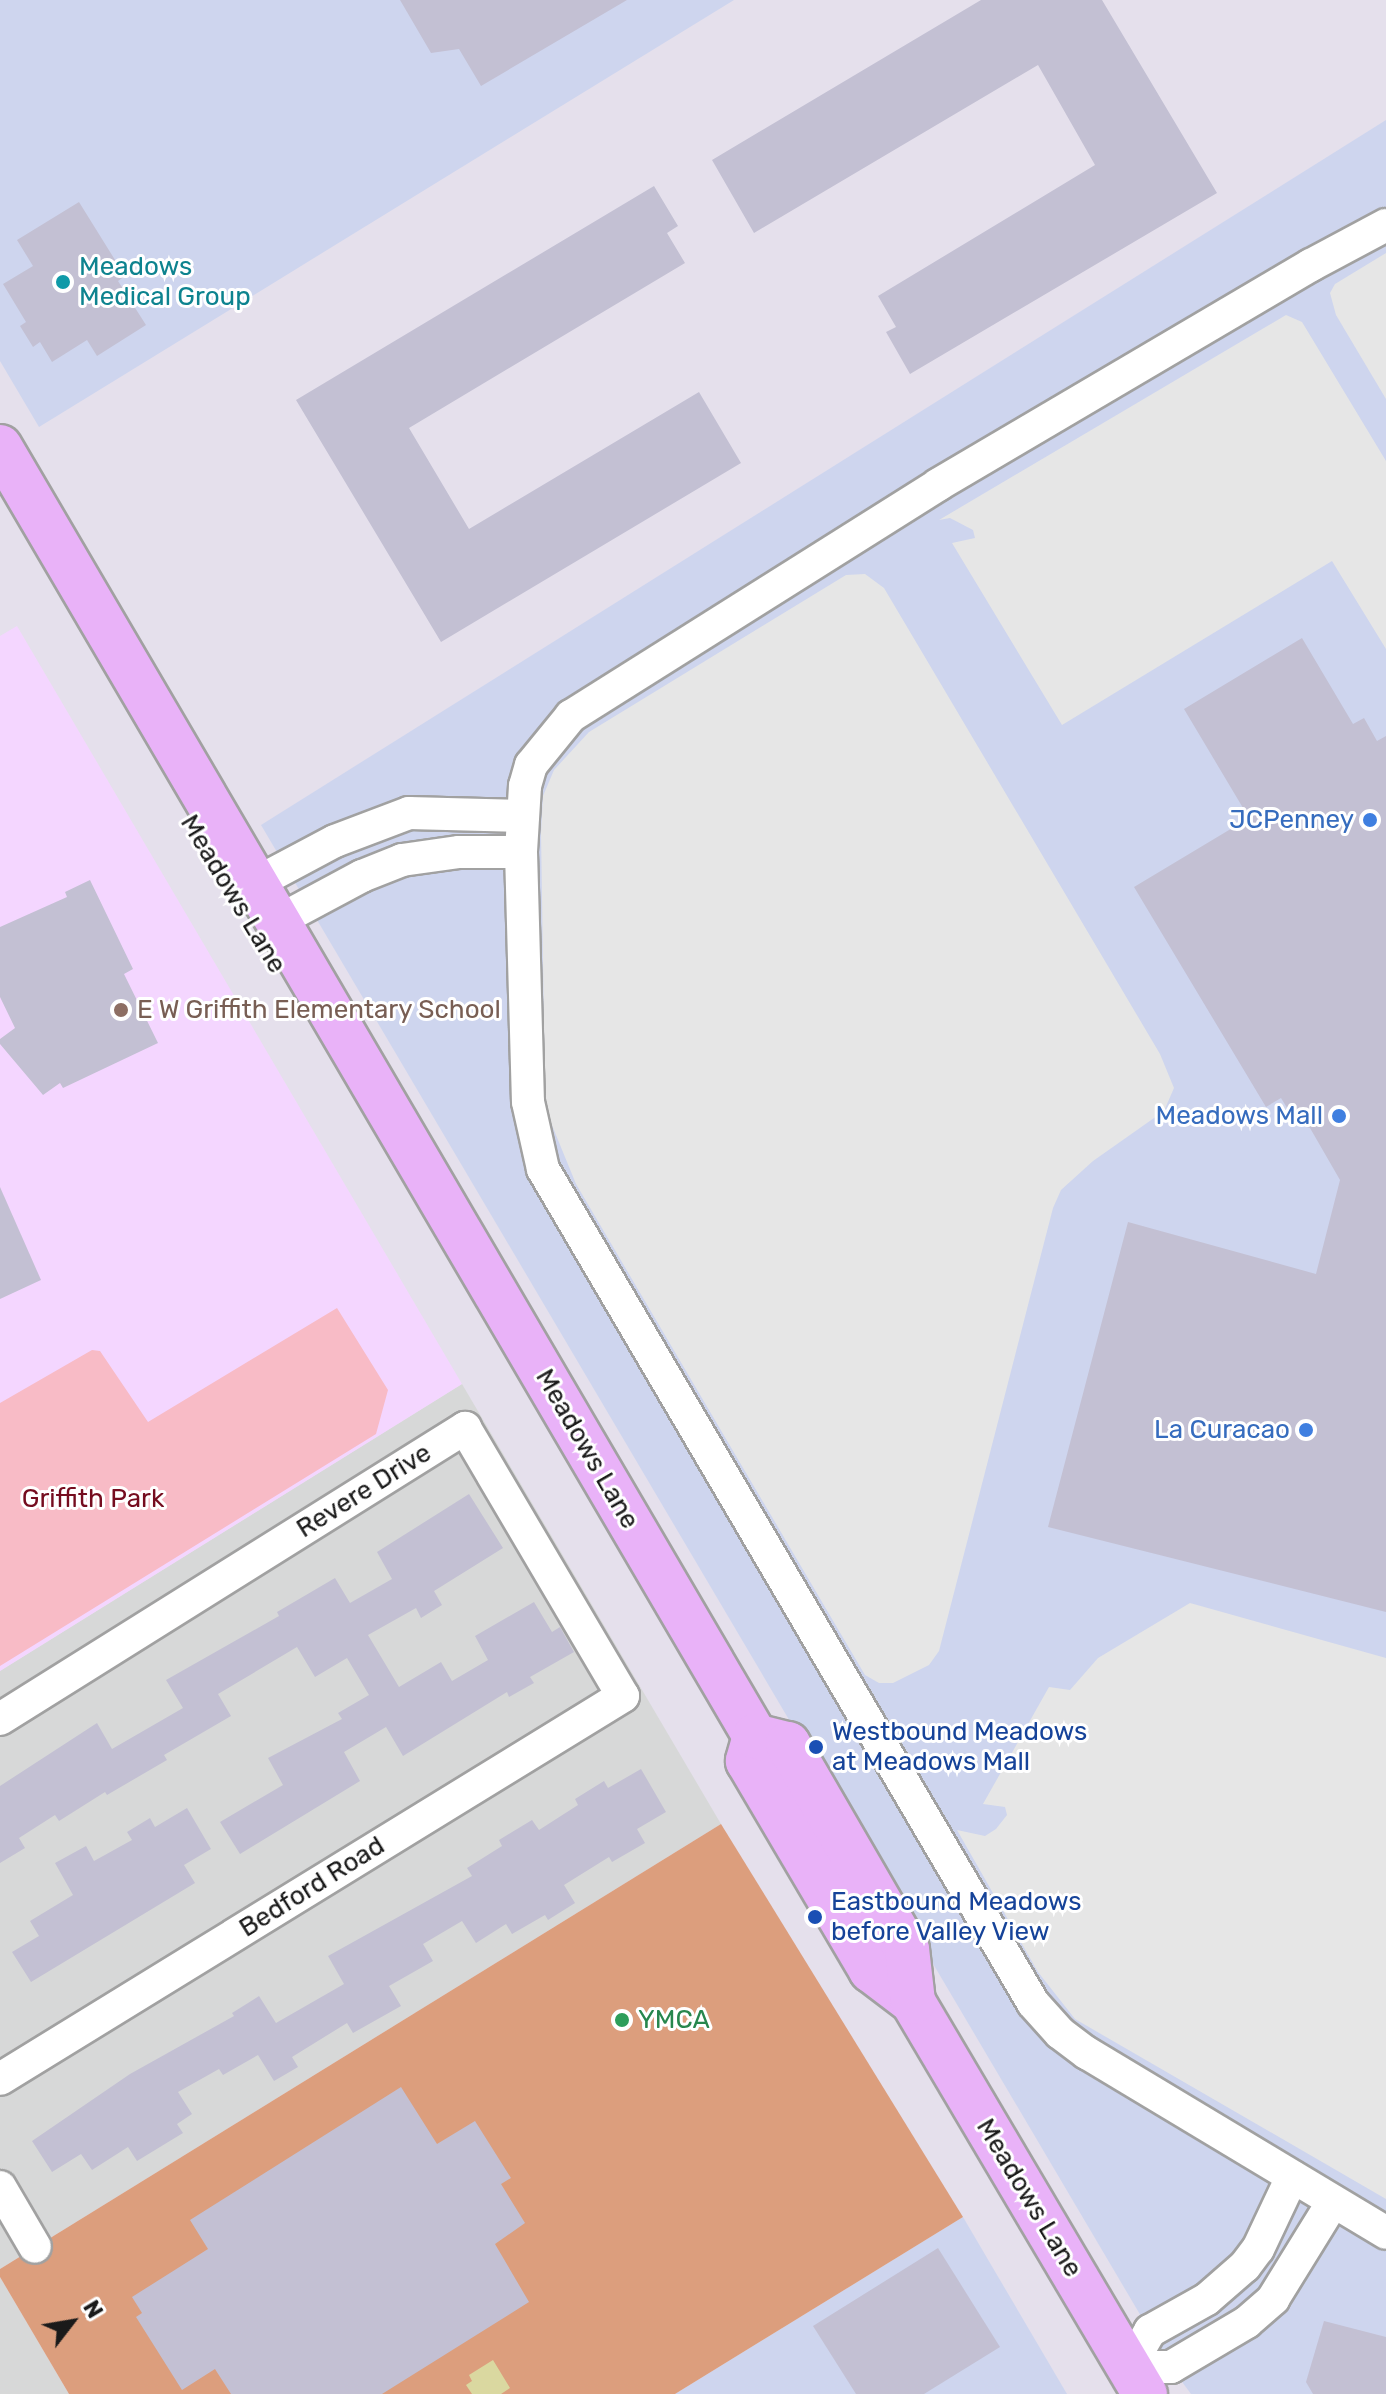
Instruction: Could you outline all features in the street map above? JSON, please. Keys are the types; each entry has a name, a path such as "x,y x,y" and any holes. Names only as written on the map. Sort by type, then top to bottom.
{"street":[{"path":"1386,225 1311,265 938,485 751,599 571,716 531,765 521,852 529,1118 536,1152 558,1200 1033,2003 1060,2033 1087,2053 1386,2233"},
{"name":"Meadows Lane","path":"0,447 755,1736 748,1761 871,1970 913,2002 1137,2380"},
{"name":"Meadows Lane","path":"140,684 170,788 318,1039 420,1162"},
{"path":"256,883 335,841 409,813 523,816"},
{"path":"278,921 362,876 402,860 459,852 521,852"},
{"name":"Revere Drive","path":"0,1719 465,1428 623,1696"},
{"name":"Bedford Road","path":"0,2079 623,1696"},
{"path":"1137,2380 1150,2331 1207,2299 1245,2266 1258,2249 1292,2177"},
{"path":"0,2187 35,2247"},
{"path":"1137,2380 1171,2367 1247,2322 1273,2299 1333,2202"}],"shaded area":[{"path":"0,0 734,0 39,427 0,361"},
{"path":"1386,120 1386,2394 1191,2394 1171,2367 261,825"},
{"path":"1386,253 1386,399 1336,315 1330,293 1335,284"},
{"path":"1286,315 1302,322 1386,461 1386,649 1332,561 1062,725 952,543 975,538 973,530 950,518 939,520"},
{"path":"865,574 884,588 1160,1054 1174,1088 1164,1111 1093,1161 1061,1190 1053,1208 939,1651 929,1665 893,1683 879,1683 865,1675 576,1184 547,1113 545,1091 541,833 543,796 554,770 589,732 846,575"},
{"name":"E W Griffith Elementary School","path":"17,626 462,1384 0,1671 0,636"},
{"path":"462,1384 721,1824 0,2269 0,1671"},
{"path":"1190,1603 1386,1658 1386,2199 1075,2019 1038,1972 957,1830 985,1836 996,1829 1007,1815 1005,1807 983,1804 1049,1687 1070,1690 1098,1658"},
{"name":"YMCA","path":"721,1824 963,2217 675,2394 69,2394 0,2277 0,2269"},
{"path":"963,2217 1067,2394 675,2394"},
{"path":"0,2277 69,2394 0,2394"},
{"path":"493,2360 510,2388 501,2394 472,2394 466,2385 472,2381 469,2375"}],"green space":[{"name":"Griffith Park","path":"337,1308 388,1390 376,1434 0,1666 0,1403 92,1350 100,1351 148,1422"}],"building":[{"path":"400,0 627,0 481,86 459,49 431,53"},
{"path":"981,0 1102,0 1217,193 910,374 886,332 896,327 878,296 1095,165 1038,65 754,233 712,160"},
{"path":"654,186 678,226 667,233 685,263 409,428 469,529 699,392 741,463 441,642 296,400"},
{"name":"Meadows Medical Group","path":"79,202 125,276 118,281 146,325 97,356 87,340 52,362 40,342 33,347 20,326 26,322 3,284 33,266 17,240"},
{"name":"Meadows Mall","path":"1302,638 1353,724 1364,718 1377,741 1386,736 1386,1612 1048,1527 1128,1222 1316,1274 1340,1180 1310,1128 1297,1124 1281,1098 1266,1107 1134,887 1249,818 1184,709"},
{"path":"90,880 133,969 124,974 158,1043 63,1088 60,1083 43,1095 0,1044 0,1039 15,1028 0,997 0,927 67,897 65,892"},
{"path":"0,1187 41,1280 0,1299"},
{"path":"469,1494 503,1548 434,1591 442,1605 421,1618 416,1608 368,1635 399,1687 441,1662 452,1681 488,1660 475,1636 534,1602 552,1632 560,1627 574,1652 530,1677 534,1683 509,1697 507,1692 403,1756 386,1727 344,1752 360,1781 240,1854 220,1822 283,1785 268,1758 342,1719 338,1713 369,1695 347,1658 315,1677 297,1647 218,1694 231,1716 164,1755 167,1760 107,1795 105,1792 59,1821 55,1815 19,1838 25,1848 0,1863 0,1786 97,1723 112,1749 183,1708 166,1680 279,1616 277,1612 335,1578 350,1603 392,1579 377,1552"},
{"path":"641,1769 666,1812 637,1829 645,1843 612,1862 609,1857 564,1885 575,1903 548,1920 545,1915 512,1934 506,1924 476,1943 462,1921 423,1944 433,1961 389,1986 401,2006 353,2033 347,2023 292,2057 298,2067 274,2081 258,2055 223,2075 219,2069 178,2092 192,2114 177,2124 183,2133 137,2161 128,2147 92,2170 81,2154 52,2172 32,2141 130,2074 234,2016 232,2013 259,1996 276,2023 344,1984 328,1956 472,1876 467,1868 502,1846 499,1840 532,1820 539,1830 578,1805 575,1799 604,1781 608,1788"},
{"path":"187,1808 211,1849 184,1865 195,1883 31,1982 12,1952 39,1936 30,1921 73,1895 55,1863 86,1846 94,1861 132,1840 127,1832 150,1818 155,1827"},
{"path":"401,2087 437,2144 475,2121 511,2178 501,2184 525,2223 495,2244 529,2302 382,2394 231,2394 215,2369 182,2390 136,2317 142,2313 132,2297 208,2249 190,2220"},
{"path":"938,2248 1000,2347 924,2394 856,2394 813,2326"},
{"path":"1324,2321 1386,2337 1386,2394 1313,2394 1306,2382"}],"place":[{"name":"Meadows Medical Group","path":"63,282"},
{"name":"JCPenney","path":"1370,820"},
{"name":"E W Griffith Elementary School","path":"121,1010"},
{"name":"Meadows Mall","path":"1339,1116"},
{"name":"La Curacao","path":"1306,1430"},
{"name":"Westbound Meadows at Meadows Mall","path":"816,1747"},
{"name":"Eastbound Meadows before Valley View","path":"815,1917"},
{"name":"YMCA","path":"622,2020"}]}
